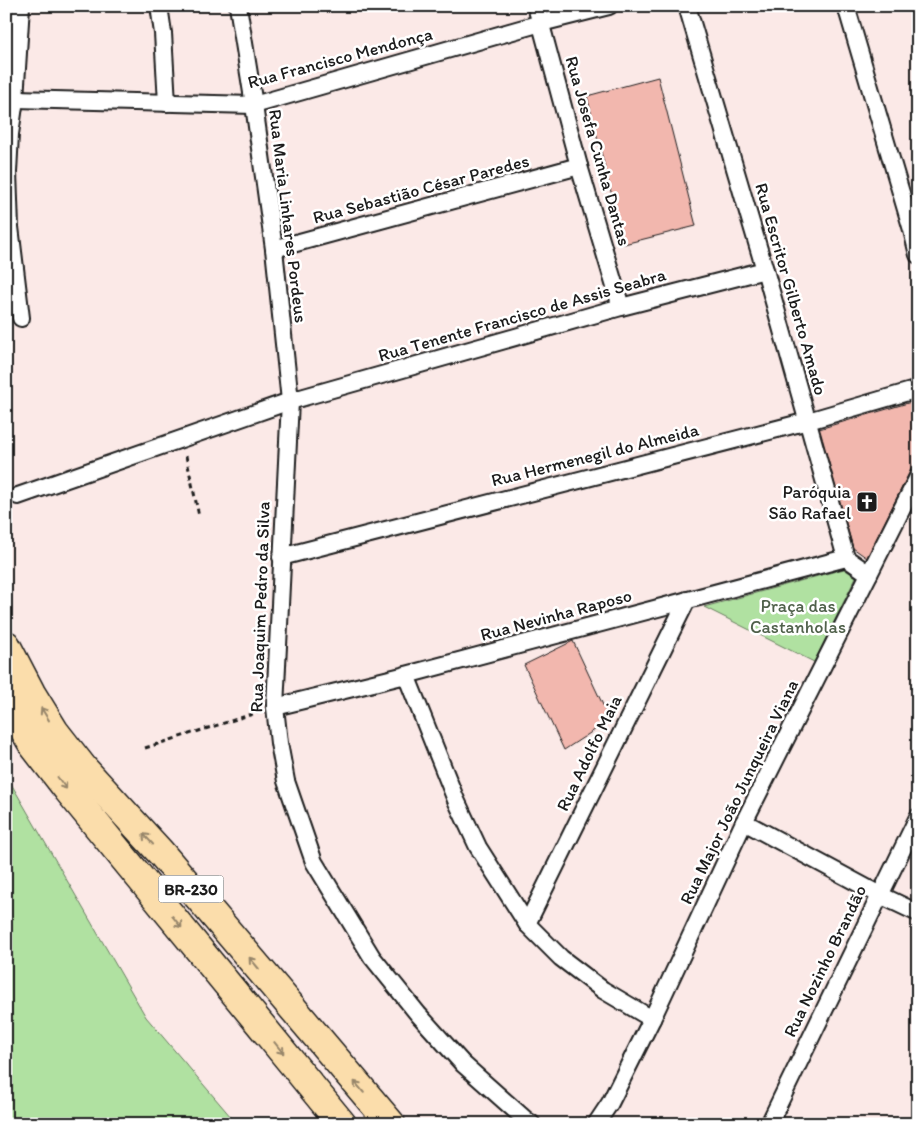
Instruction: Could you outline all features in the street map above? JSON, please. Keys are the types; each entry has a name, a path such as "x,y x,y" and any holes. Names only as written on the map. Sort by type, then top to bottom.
{"highway":[{"name":"BR-230","path":"6,645 31,693 56,732 84,769 161,853 390,1124"},
{"name":"BR-230","path":"6,699 33,746 342,1124"}],"street":[{"path":"21,318 10,227 9,162 22,6"},
{"path":"159,6 168,103"},
{"name":"Rua Maria Linhares Pordeus","path":"238,6 274,249 290,401"},
{"name":"Rua Josefa Cunha Dantas","path":"536,6 579,166 621,307"},
{"name":"Rua Francisco Mendonça","path":"15,99 254,105 609,6"},
{"name":"Rua Escritor Gilberto Amado","path":"687,6 765,270 846,558"},
{"path":"846,6 915,229 918,255"},
{"name":"Rua Sebastião César Paredes","path":"274,249 579,166"},
{"name":"Rua Tenente Francisco de Assis Seabra","path":"18,496 290,401 621,307 765,270"},
{"name":"Rua Hermenegil do Almeida","path":"281,556 808,421 918,389"},
{"name":"Rua Joaquim Pedro da Silva","path":"290,401 274,707 278,744 286,781 314,862 372,957 418,1014 463,1064 529,1122"},
{"name":"Rua Major João Junqueira Viana","path":"596,1124 610,1103 652,1019 744,822 918,477"},
{"path":"846,558 869,574"},
{"name":"Rua Nevinha Raposo","path":"274,707 406,675 846,558"},
{"name":"Rua Adolfo Maia","path":"527,924 687,600"},
{"path":"406,675 460,808 478,847 527,924 561,958 603,990 652,1019"},
{"name":"Rua Nozinho Brandão","path":"769,1124 918,817"},
{"path":"744,822 880,895 918,913"}],"path":[{"path":"182,438 199,516"},
{"path":"145,748 274,707"}],"green space":[{"name":"Praça das Castanholas","path":"844,569 856,577 814,662 704,607"},
{"path":"6,775 146,1017 237,1124 6,1124"}],"building":[{"path":"658,77 696,226 624,244 587,96"},
{"name":"Paróquia São Rafael","path":"918,400 918,455 867,558 853,548 819,429"},
{"path":"573,641 610,720 564,750 524,665"}],"place":[{"name":"Paróquia São Rafael","path":"867,502"}]}
